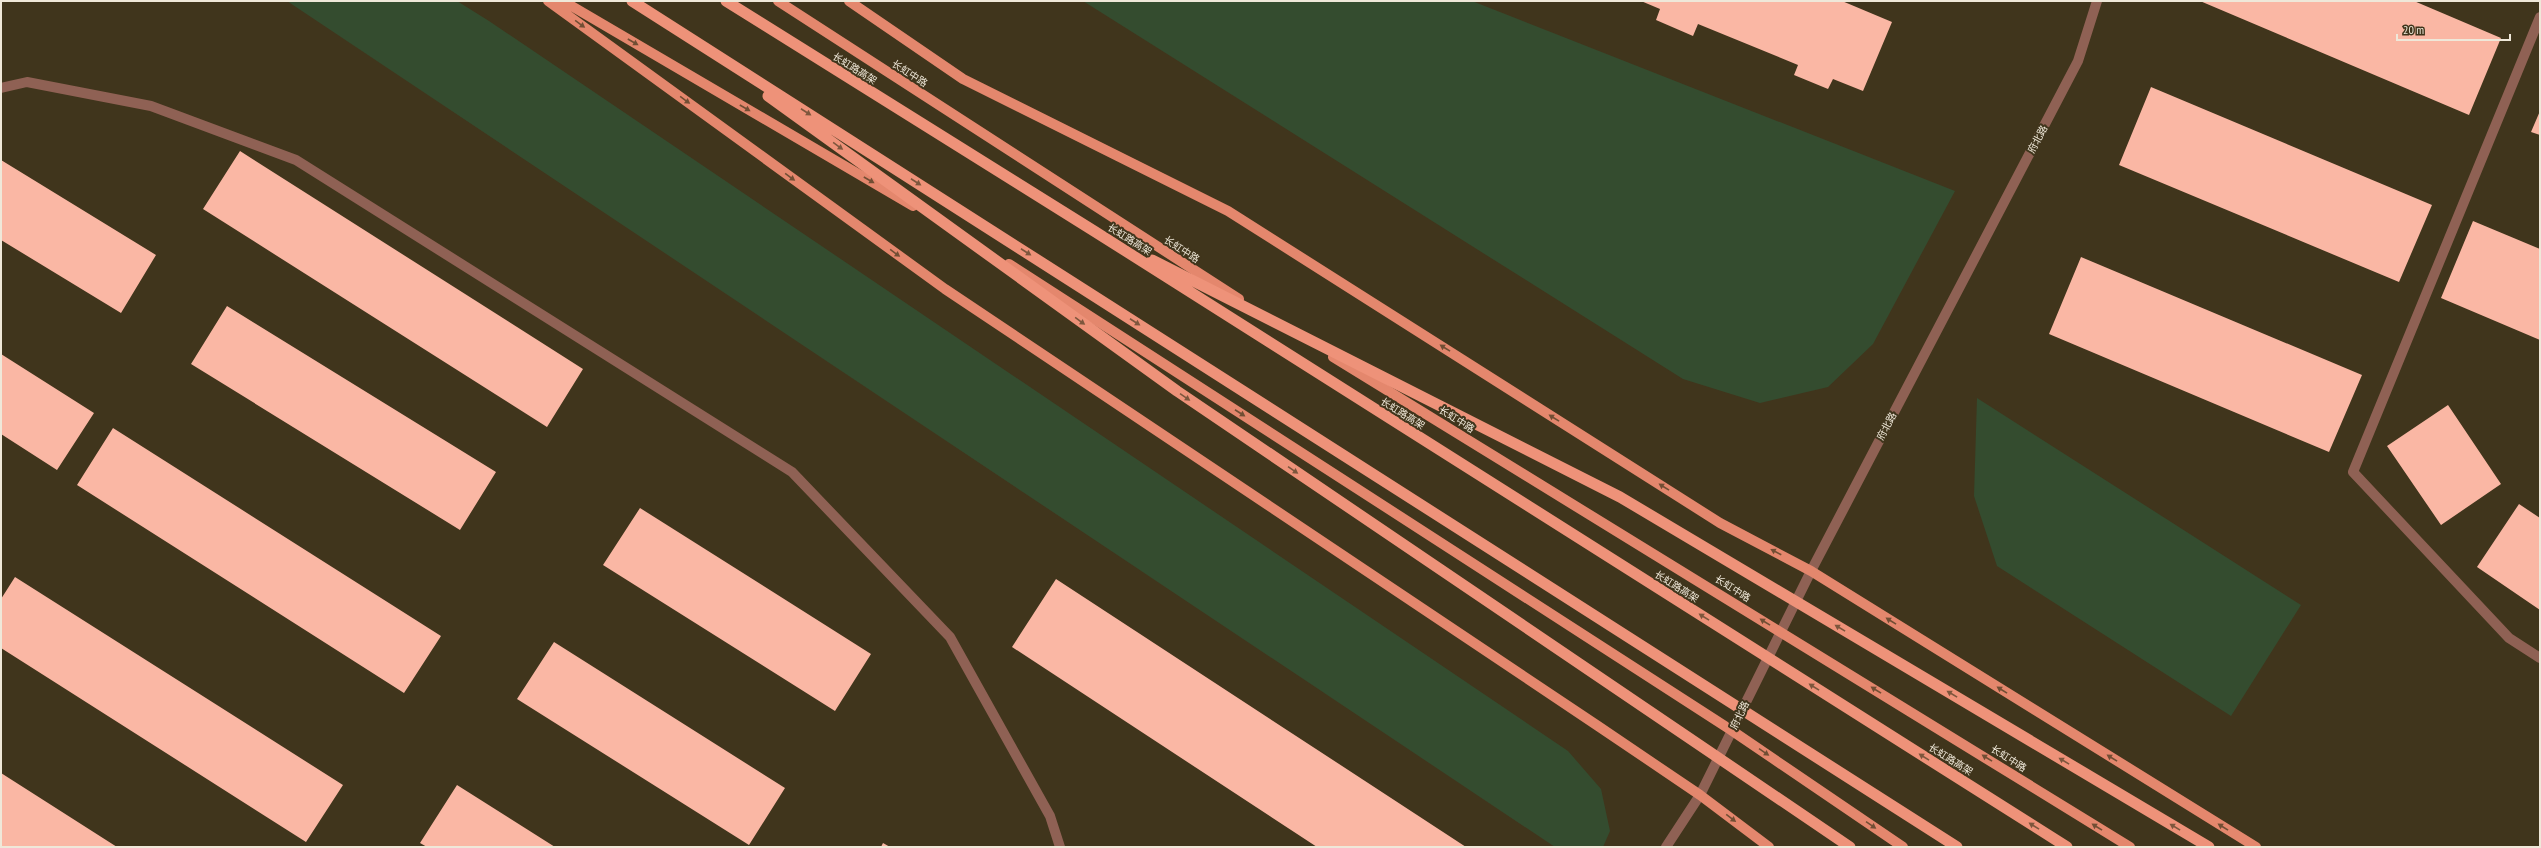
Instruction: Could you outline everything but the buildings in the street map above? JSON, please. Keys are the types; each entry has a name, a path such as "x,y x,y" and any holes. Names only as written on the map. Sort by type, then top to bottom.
{"highway":[{"path":"632,1 1957,847"},
{"name":"长虹路高架","path":"726,1 1094,231 2067,847"},
{"path":"670,25 1177,391 1850,847"},
{"path":"1094,231 1620,497 2209,847"}],"main road":[{"path":"548,1 944,289 1700,795 1769,847"},
{"path":"563,1 979,244 1731,730 1903,847"},
{"name":"长虹中路","path":"778,1 1193,271 2130,847"},
{"path":"849,1 963,79 1228,211 1720,523 1811,571 2256,847"}],"street":[{"name":"府北路","path":"1666,847 1700,795 1780,631 2078,61 2097,1"},
{"path":"2540,17 2353,472 2509,638 2540,658"},
{"path":"1,88 27,82 151,106 296,160 792,472 950,638 1050,816 1060,847"}],"green space":[{"path":"287,1 457,1 489,21 1568,751 1601,789 1610,831 1603,847 1555,847"},
{"path":"1083,1 1472,1 1955,191 1873,344 1828,387 1760,403 1683,379"},
{"path":"1977,398 2301,605 2231,716 1997,566 1974,496"}]}
